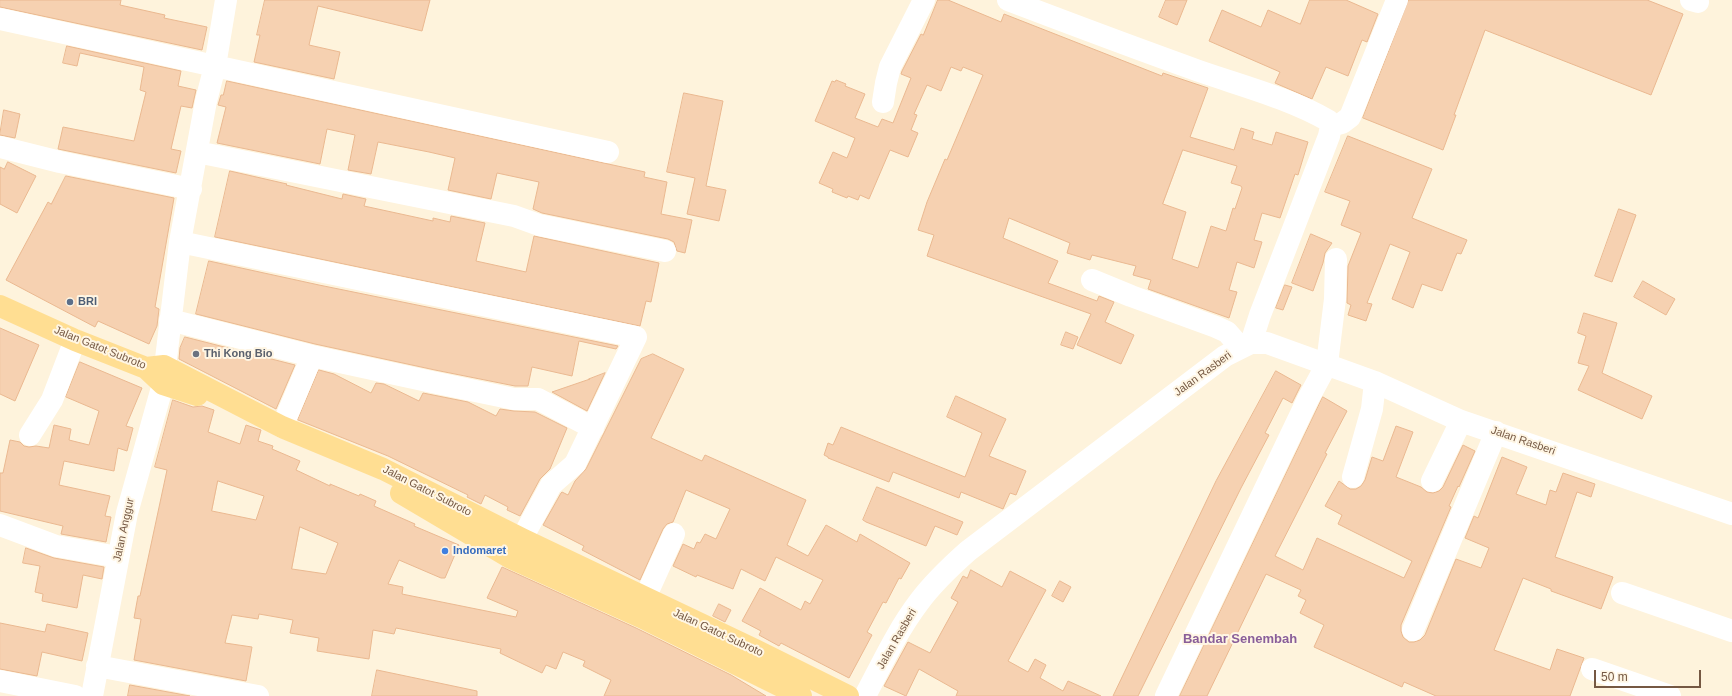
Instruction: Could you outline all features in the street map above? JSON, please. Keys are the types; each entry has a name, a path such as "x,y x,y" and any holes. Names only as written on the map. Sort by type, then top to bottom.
{"main road":[{"name":"Jalan Gatot Subroto","path":"0,306 75,340 158,373 282,427 522,539 848,696"},
{"path":"158,373 206,398 380,474 511,558 640,617 801,696"}],"street":[{"name":"Jalan Anggur","path":"92,696 127,513 170,320 180,242 191,189 206,101 215,66 226,0"},
{"path":"884,102 886,83 890,67 924,0"},
{"path":"1008,0 1108,39 1276,98 1318,115 1329,121 1331,126 1330,136 1260,315 1246,345 1227,332 1216,327 1092,280"},
{"path":"1331,126 1342,123 1350,117 1397,0"},
{"path":"0,19 608,152"},
{"path":"0,147 60,162 191,189"},
{"path":"197,152 514,216 539,225 665,251"},
{"path":"180,242 636,337 594,428 575,464 551,485 511,558"},
{"path":"1166,696 1308,399 1327,364 1335,298 1336,259"},
{"path":"170,320 312,356 514,399 538,399 594,428"},
{"path":"30,435 52,400 75,340"},
{"name":"Jalan Rasberi","path":"865,696 903,625 937,579 968,551 1225,356 1246,345 1267,343 1375,382 1461,420 1732,514"},
{"path":"282,427 312,356"},
{"path":"1353,477 1372,409 1375,382"},
{"path":"1432,481 1461,420"},
{"path":"1413,630 1496,432"},
{"path":"0,525 56,546 118,557"},
{"path":"645,598 674,534"},
{"path":"1622,593 1732,631"},
{"path":"97,666 258,696"},
{"path":"1592,669 1670,696"},
{"path":"0,680 75,696"}],"building":[{"path":"0,0 121,0 120,5 165,15 164,18 207,27 202,50 0,7"},
{"path":"265,0 430,0 422,31 318,6 309,45 340,52 334,79 254,62 260,35 257,35"},
{"path":"938,0 948,0 1001,22 1004,14 1162,76 1163,73 1208,88 1190,137 1234,150 1241,128 1254,132 1252,139 1272,145 1276,132 1308,142 1298,175 1295,174 1280,218 1262,213 1254,240 1262,242 1254,268 1237,262 1229,290 1237,292 1229,318 1148,289 1151,280 1133,275 1136,266 1092,255 1090,260 1067,253 1070,243 1009,218 1003,238 1058,261 1048,283 1097,301 1099,296 1114,302 1105,322 1134,335 1121,364 1077,345 1091,314 927,256 934,235 918,230 927,202 945,159 947,160 983,75 963,67 961,71 951,67 941,91 927,85 914,114 917,115 911,130 918,133 908,157 890,150 869,199 860,195 858,200 848,196 847,198 832,192 833,189 819,183 833,152 847,158 855,138 815,121 832,81 835,82 836,80 846,84 845,86 865,94 855,118 878,127 882,119 893,123 911,78 901,74 902,71 921,34 923,35","holes":["1183,150 1237,166 1231,183 1241,186 1242,188 1235,209 1233,208 1226,231 1211,226 1198,268 1172,259 1186,212 1163,204"]},
{"path":"1166,0 1187,0 1177,25 1159,17"},
{"path":"1310,0 1346,0 1378,14 1367,42 1362,40 1348,76 1326,67 1312,99 1275,83 1280,72 1209,41 1222,10 1261,27 1268,10 1300,24"},
{"path":"1409,0 1647,0 1683,14 1651,95 1485,30 1443,150 1363,118"},
{"path":"67,46 181,71 178,86 196,90 192,108 181,106 171,149 181,151 176,173 58,149 63,127 134,141 146,92 140,90 144,67 80,53 77,66 63,63"},
{"path":"227,81 645,172 644,177 667,182 661,214 692,220 685,253 677,251 674,242 668,239 542,213 533,209 539,182 497,173 491,199 448,190 455,158 378,142 371,174 348,170 355,135 327,129 320,164 217,143 226,107 218,105"},
{"path":"684,93 723,101 706,186 726,190 719,221 687,214 695,178 667,172"},
{"path":"4,110 20,114 15,138 0,135"},
{"path":"1348,136 1432,169 1412,218 1467,240 1461,254 1457,253 1442,291 1422,284 1413,308 1392,299 1410,252 1390,244 1367,303 1372,304 1366,321 1348,315 1351,305 1347,303 1348,266 1361,233 1341,225 1350,201 1325,192"},
{"path":"8,162 36,176 17,213 0,204 0,167 4,169"},
{"path":"230,171 287,184 286,185 342,199 343,194 366,199 364,206 433,221 433,218 450,222 451,216 485,223 476,261 526,272 534,236 659,263 651,302 646,301 640,326 215,237"},
{"path":"66,176 174,198 155,307 159,309 157,326 149,344 98,321 95,327 6,280 48,202 51,204"},
{"path":"1619,209 1636,215 1612,282 1595,276"},
{"path":"1311,234 1332,243 1325,253 1313,291 1292,283"},
{"path":"209,261 618,346 616,349 579,341 572,376 532,367 528,386 515,386 435,370 315,344 196,314"},
{"path":"1643,281 1675,299 1666,315 1634,297"},
{"path":"1285,285 1292,287 1283,310 1276,308"},
{"path":"1584,313 1617,323 1602,373 1652,396 1642,419 1578,390 1589,366 1578,363 1586,336 1578,333"},
{"path":"0,328 39,345 15,401 0,394"},
{"path":"1066,332 1078,337 1073,349 1061,345"},
{"path":"185,337 295,365 276,409 179,359 180,348"},
{"path":"653,354 684,369 651,438 702,461 705,455 806,500 787,545 808,556 826,525 857,542 860,534 910,563 901,579 899,578 886,603 883,602 867,632 872,635 849,678 781,643 779,646 759,635 761,631 742,621 760,588 801,610 805,601 810,604 823,580 776,557 765,581 741,569 733,589 697,575 696,577 673,566 683,544 694,549 697,542 700,543 705,534 716,539 730,509 686,490 673,522 667,524 663,529 640,580 582,550 584,546 543,525 561,493 562,492 568,495 575,481 586,469 641,359"},
{"path":"80,362 142,388 126,426 133,428 127,451 118,448 114,471 64,461 59,485 110,496 105,516 111,517 106,542 61,534 63,526 0,511 0,473 3,473 10,440 20,442 24,446 49,448 54,425 71,429 69,440 89,445 99,411 66,397"},
{"path":"319,370 334,374 371,393 376,383 384,384 419,401 423,393 468,402 496,416 500,409 535,412 567,428 550,469 540,479 520,516 507,510 508,507 485,495 481,504 467,497 468,495 388,456 298,420"},
{"path":"1276,371 1301,385 1292,403 1283,398 1265,433 1269,435 1241,488 1138,696 1113,696 1216,481"},
{"path":"605,373 587,411 552,392 590,379"},
{"path":"956,396 1006,419 989,456 1026,471 1016,495 1010,493 1003,509 961,492 959,498 893,472 889,482 828,458 824,455 828,443 833,445 841,427 965,477 982,433 947,417"},
{"path":"1323,397 1347,411 1325,453 1327,454 1275,556 1303,570 1317,538 1404,578 1412,561 1338,524 1342,515 1325,506 1339,481 1350,489 1356,489 1361,486 1365,480 1372,457 1383,461 1396,426 1413,432 1396,477 1421,487 1427,492 1433,493 1439,491 1443,487 1463,445 1475,451 1449,506 1451,507 1401,625 1403,637 1409,642 1420,640 1425,635 1456,559 1481,568 1489,548 1465,538 1474,516 1478,518 1502,457 1527,467 1516,494 1546,505 1550,490 1556,492 1563,473 1595,484 1591,497 1577,492 1555,557 1613,577 1601,609 1551,591 1551,589 1523,578 1494,650 1550,670 1557,649 1584,658 1570,696 1436,696 1404,682 1402,687 1314,647 1324,625 1300,613 1306,600 1298,596 1301,590 1266,574 1207,696 1180,696"},
{"path":"173,400 193,407 202,406 214,410 208,432 240,444 246,425 261,430 258,441 273,446 272,449 300,461 296,470 330,486 330,484 359,496 360,494 376,501 374,506 415,524 414,526 459,545 445,578 441,578 399,560 388,584 403,587 402,594 516,617 518,611 487,598 502,567 636,628 731,675 766,696 604,696 611,680 583,666 585,661 563,652 556,669 546,665 542,673 500,653 501,649 396,628 394,634 373,630 369,659 317,651 319,638 290,633 293,620 259,614 258,619 232,615 225,643 252,647 246,681 134,660 141,619 134,618 167,470 155,467","holes":["218,481 264,496 256,520 212,511","300,527 338,543 326,574 292,569"]},
{"path":"877,487 963,522 957,535 935,526 926,546 866,522 863,520"},
{"path":"26,548 54,558 104,567 102,579 83,575 77,608 42,601 43,594 35,592 40,566 23,563"},
{"path":"971,570 1002,587 1010,571 1046,590 1008,661 1028,672 1035,659 1046,665 1040,678 1063,691 1068,681 1101,696 956,696 958,691 919,669 906,696 884,686 908,642 930,653 958,602 951,598 963,576 967,578"},
{"path":"1060,581 1071,587 1063,602 1052,596"},
{"path":"719,604 731,610 725,622 713,616"},
{"path":"0,623 45,632 47,624 88,633 82,661 42,652 37,676 0,669"},
{"path":"377,670 477,691 477,696 372,696"},
{"path":"130,685 190,696 128,696"}],"place":[{"name":"BRI","path":"70,302"},
{"name":"Thi Kong Bio","path":"196,354"},
{"name":"Indomaret","path":"445,551"}],"district":[{"name":"Bandar Senembah","path":"1240,639"}]}
